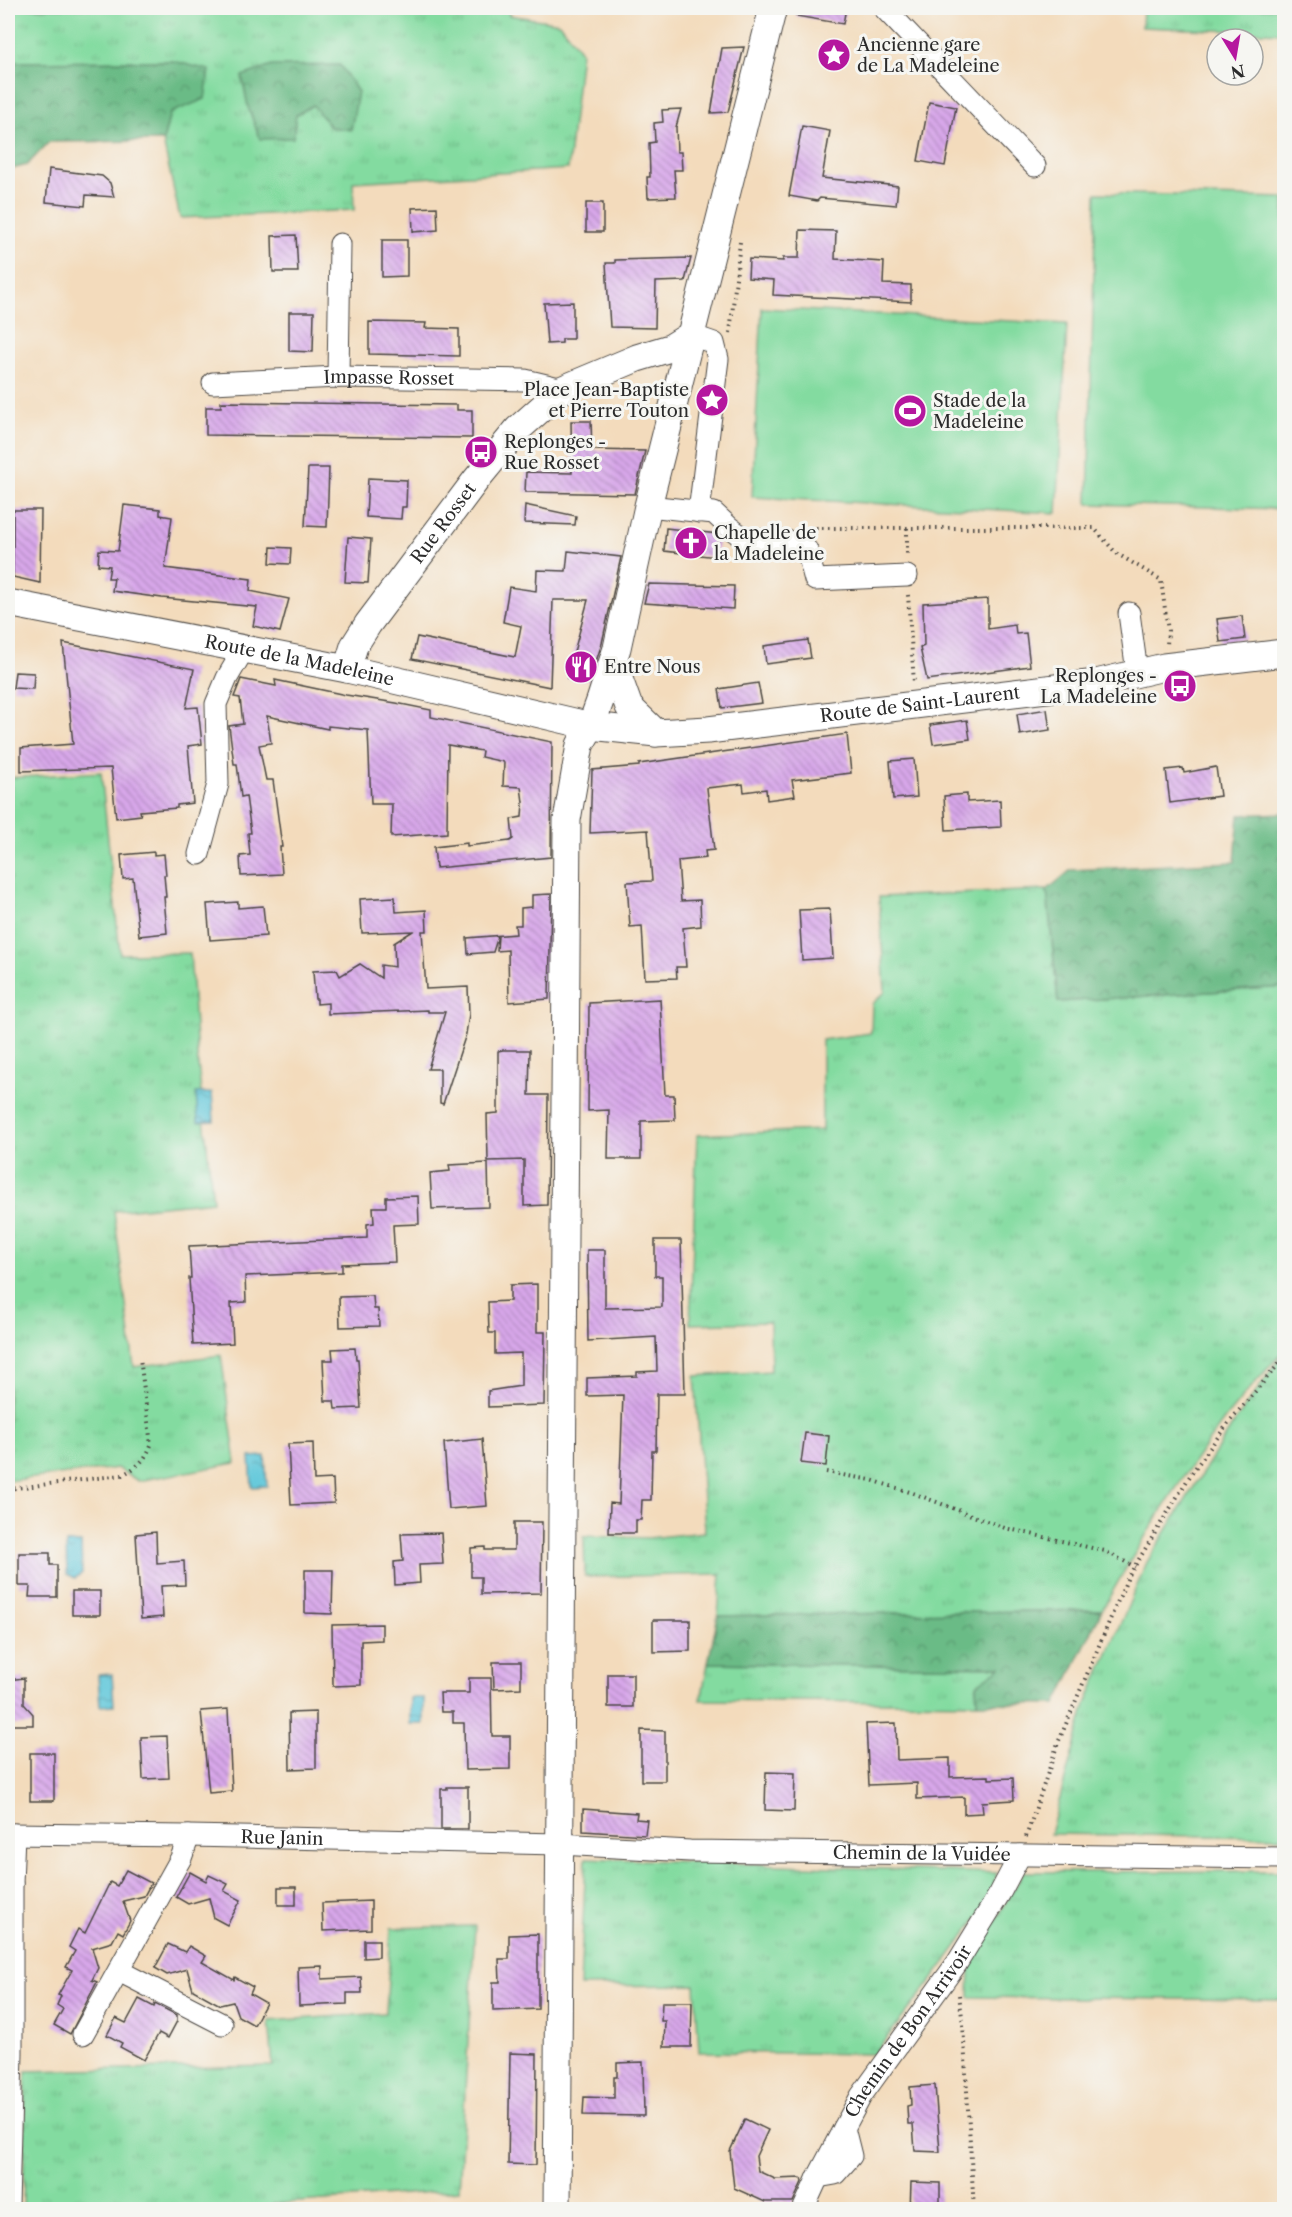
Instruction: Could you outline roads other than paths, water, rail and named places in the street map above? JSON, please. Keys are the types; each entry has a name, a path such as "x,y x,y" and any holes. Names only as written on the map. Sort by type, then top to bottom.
{"main road":[{"path":"557,2210 567,820 580,745 591,726 613,662 648,506 691,335 731,228 773,8"},
{"name":"Rue Rosset","path":"347,669 354,646 369,624 476,480 518,429 563,388 638,358 670,348 691,335"},
{"name":"Route de la Madeleine","path":"8,603 347,669 591,726"},
{"name":"Route de Saint-Laurent","path":"591,726 656,733 708,730 1096,683 1164,667 1284,653"},
{"path":"613,662 629,707 656,733"}],"street":[{"path":"884,8 1035,166"},
{"path":"338,377 340,244"},
{"path":"691,335 714,344 718,359 699,512"},
{"name":"Impasse Rosset","path":"213,383 338,377 525,380 563,388"},
{"path":"648,506 714,513 745,539 795,542 807,550 815,580 907,576"},
{"path":"1130,613 1137,672"},
{"path":"199,854 218,784 216,704 244,649"},
{"path":"8,2206 11,1834"},
{"name":"Rue Janin","path":"11,1834 559,1844"},
{"path":"83,2034 181,1858 189,1836"},
{"name":"Chemin de la Vuidée","path":"559,1844 690,1851 1284,1858"},
{"name":"Chemin de Bon Arrivoir","path":"803,2210 818,2176 861,2096 957,1963 1000,1893 1020,1855"},
{"path":"119,1971 222,2024"}],"water":[{"path":"196,1093 212,1093 214,1121 198,1122"},
{"path":"265,1456 267,1486 252,1487 250,1457"},
{"path":"66,1543 81,1543 82,1573 75,1578 67,1574"},
{"path":"112,1674 114,1705 100,1706 98,1675"},
{"path":"410,1698 424,1698 424,1724 410,1724"}],"place":[{"name":"Ancienne gare de La Madeleine","path":"834,55"},
{"name":"Place Jean-Baptiste et Pierre Touton","path":"712,400"},
{"name":"Stade de la Madeleine","path":"910,411"},
{"name":"Replonges - Rue Rosset","path":"481,452"},
{"name":"Chapelle de la Madeleine","path":"691,543"},
{"name":"Entre Nous","path":"581,667"},
{"name":"Replonges - La Madeleine","path":"1180,686"}]}
